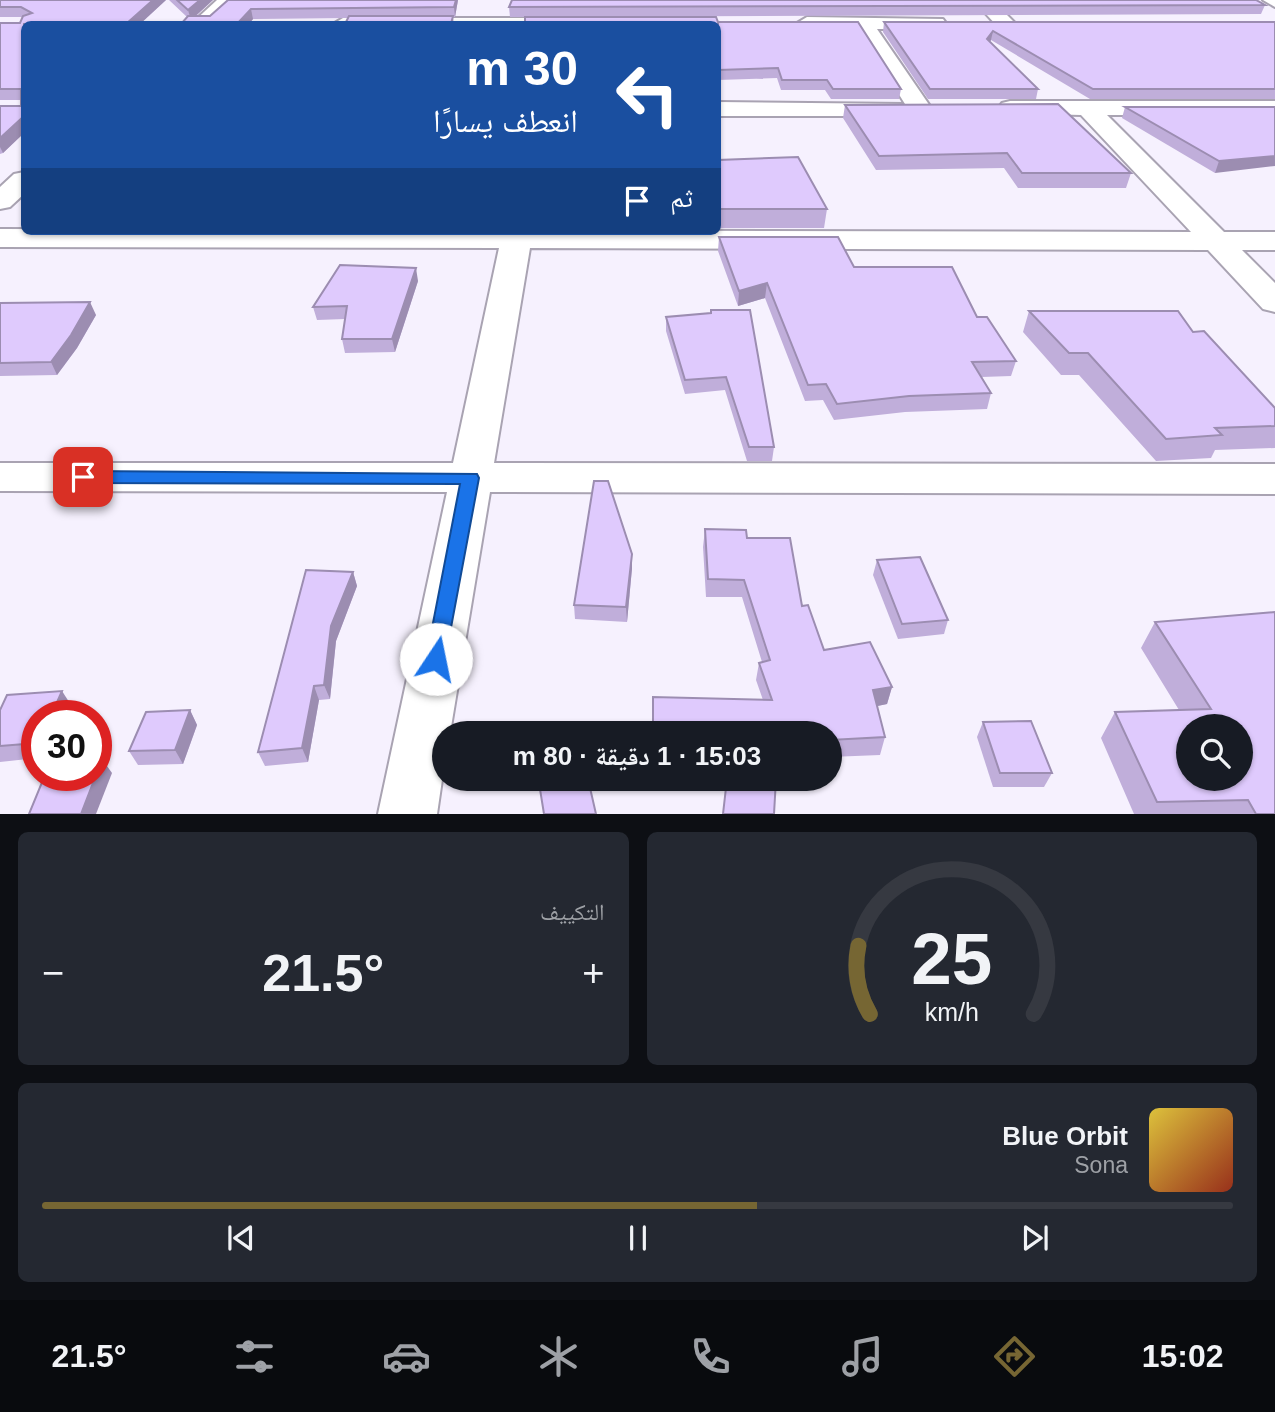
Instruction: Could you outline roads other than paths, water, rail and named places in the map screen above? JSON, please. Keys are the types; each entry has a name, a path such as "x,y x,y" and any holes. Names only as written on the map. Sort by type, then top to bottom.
{"street":[{"path":"204,21 228,0"},
{"path":"573,21 574,0"},
{"path":"979,23 1012,23 982,0"},
{"path":"794,23 954,23"},
{"path":"864,23 919,108"},
{"path":"721,109 947,108"},
{"path":"989,108 1275,108"},
{"path":"1087,108 1275,302"},
{"path":"0,201 21,183"},
{"path":"407,814 517,235"},
{"path":"0,238 517,235 1275,241"},
{"path":"0,477 1275,480"}]}
